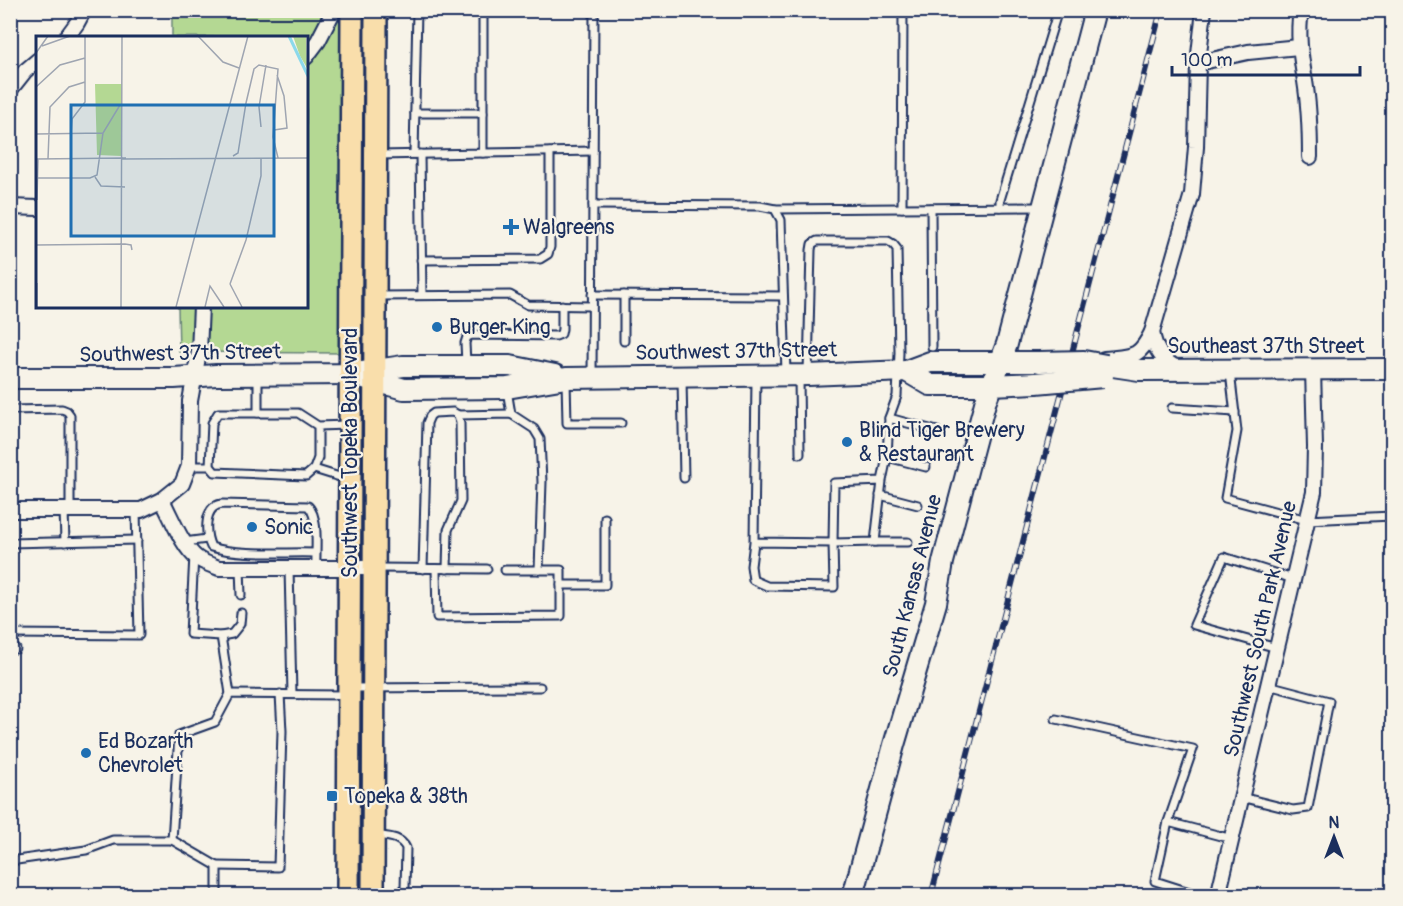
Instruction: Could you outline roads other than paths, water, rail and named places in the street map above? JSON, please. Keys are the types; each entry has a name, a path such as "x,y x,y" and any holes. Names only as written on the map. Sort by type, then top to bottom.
{"main road":[{"name":"Southwest Topeka Boulevard","path":"348,896 352,10"},
{"name":"Southwest Topeka Boulevard","path":"373,896 375,10"},
{"name":"South Kansas Avenue","path":"853,896 936,603 943,562 991,385 1007,344 1095,10"},
{"name":"Southwest 37th Street","path":"10,378 195,378 216,375 350,374 374,376 404,389 507,388 566,378 592,377 756,376 902,371 930,362 1084,361 1106,367 1139,370"},
{"name":"Southwest 37th Street","path":"374,376 403,366 506,366 566,378"},
{"name":"Southwest 37th Street","path":"902,371 930,385 991,385 1036,383 1106,367"},
{"name":"Southeast 37th Street","path":"1139,370 1392,369"}],"street":[{"path":"67,36 84,10"},
{"path":"308,54 318,41 334,10"},
{"path":"1106,367 1145,348 1152,332 1192,194 1196,147 1198,63 1204,10"},
{"path":"1301,10 1299,47 1308,115 1310,157"},
{"path":"1198,63 1248,52 1299,47"},
{"path":"10,90 24,71 36,62"},
{"path":"10,207 36,208"},
{"path":"10,510 136,510 147,508 162,500 182,484 189,466 190,401 199,352 201,308"},
{"path":"1152,332 1160,355 1170,365 1181,370"},
{"name":"Southwest South Park Avenue","path":"1218,896 1314,492 1313,369"},
{"path":"162,500 184,542 194,555 207,564 219,568 374,568"}],"lane":[{"path":"417,10 415,113 422,296"},
{"path":"483,10 483,153"},
{"path":"592,377 594,10"},
{"path":"902,208 903,10"},
{"path":"1000,207 1058,10"},
{"path":"415,113 483,113"},
{"path":"375,155 593,151"},
{"path":"421,260 540,259 548,254 550,247 550,152"},
{"path":"593,205 760,206 775,209 1043,207"},
{"path":"931,208 932,347"},
{"path":"775,209 781,220 783,296 798,375"},
{"path":"800,454 798,375 812,244 817,241 888,241 897,249 902,371 897,396 889,418 887,457 875,542"},
{"path":"374,296 510,295 528,305 592,306"},
{"path":"592,295 783,296"},
{"path":"624,295 624,341"},
{"path":"466,366 467,337 472,335 556,336 561,334 562,329 562,306"},
{"path":"506,366 511,414"},
{"path":"1230,370 1237,431 1225,498 1307,520 1392,516"},
{"path":"258,375 258,413"},
{"path":"682,376 684,478"},
{"path":"756,376 754,542 751,566 753,580 766,586 834,587 832,543 834,483 882,481"},
{"path":"566,378 567,423 621,423"},
{"path":"1172,408 1235,412"},
{"path":"10,410 62,409 70,416 65,542"},
{"path":"423,569 427,423 434,413 453,412 458,415 511,414 534,429 540,439 542,482 539,570"},
{"path":"210,466 212,423 218,413 298,413 318,426 350,425"},
{"path":"447,569 448,530 461,501 458,415"},
{"path":"889,418 937,431"},
{"path":"189,466 210,466 216,472 306,476 314,469 318,458 318,426"},
{"path":"887,457 926,467"},
{"path":"314,469 350,480"},
{"path":"880,495 918,505"},
{"path":"315,553 223,551 211,547 206,533 209,512 217,505 308,506 315,515 316,568"},
{"path":"10,634 140,635 136,510"},
{"path":"561,585 605,585 605,518"},
{"path":"184,542 207,539"},
{"path":"10,543 137,540"},
{"path":"754,542 908,542"},
{"path":"194,555 190,634 221,636 232,634 240,624 241,613"},
{"path":"1276,648 1194,625 1224,557 1293,579"},
{"path":"240,568 241,596"},
{"path":"374,568 487,569"},
{"path":"289,569 292,694"},
{"path":"436,569 437,617 561,616 561,570 505,570"},
{"path":"172,840 179,735 215,722 230,694 221,636"},
{"path":"1241,797 1293,810 1308,808 1329,701 1268,685"},
{"path":"230,694 292,694 374,688 540,687"},
{"path":"10,861 86,850 113,840 172,840 217,866 278,867 282,731 280,694"},
{"path":"1056,719 1193,749 1168,822 1155,881 1202,896"},
{"path":"1168,822 1232,839"},
{"path":"373,835 395,838 405,845 405,888 400,896"},
{"path":"217,866 217,896"}],"railway":[{"path":"931,896 1161,10"}],"place":[{"name":"Walgreens","path":"511,227"},
{"name":"Burger King","path":"437,327"},
{"name":"Blind Tiger Brewery & Restaurant","path":"847,442"},
{"name":"Sonic","path":"252,527"},
{"name":"Ed Bozarth Chevrolet","path":"86,753"},
{"name":"Topeka & 38th","path":"332,796"}]}
